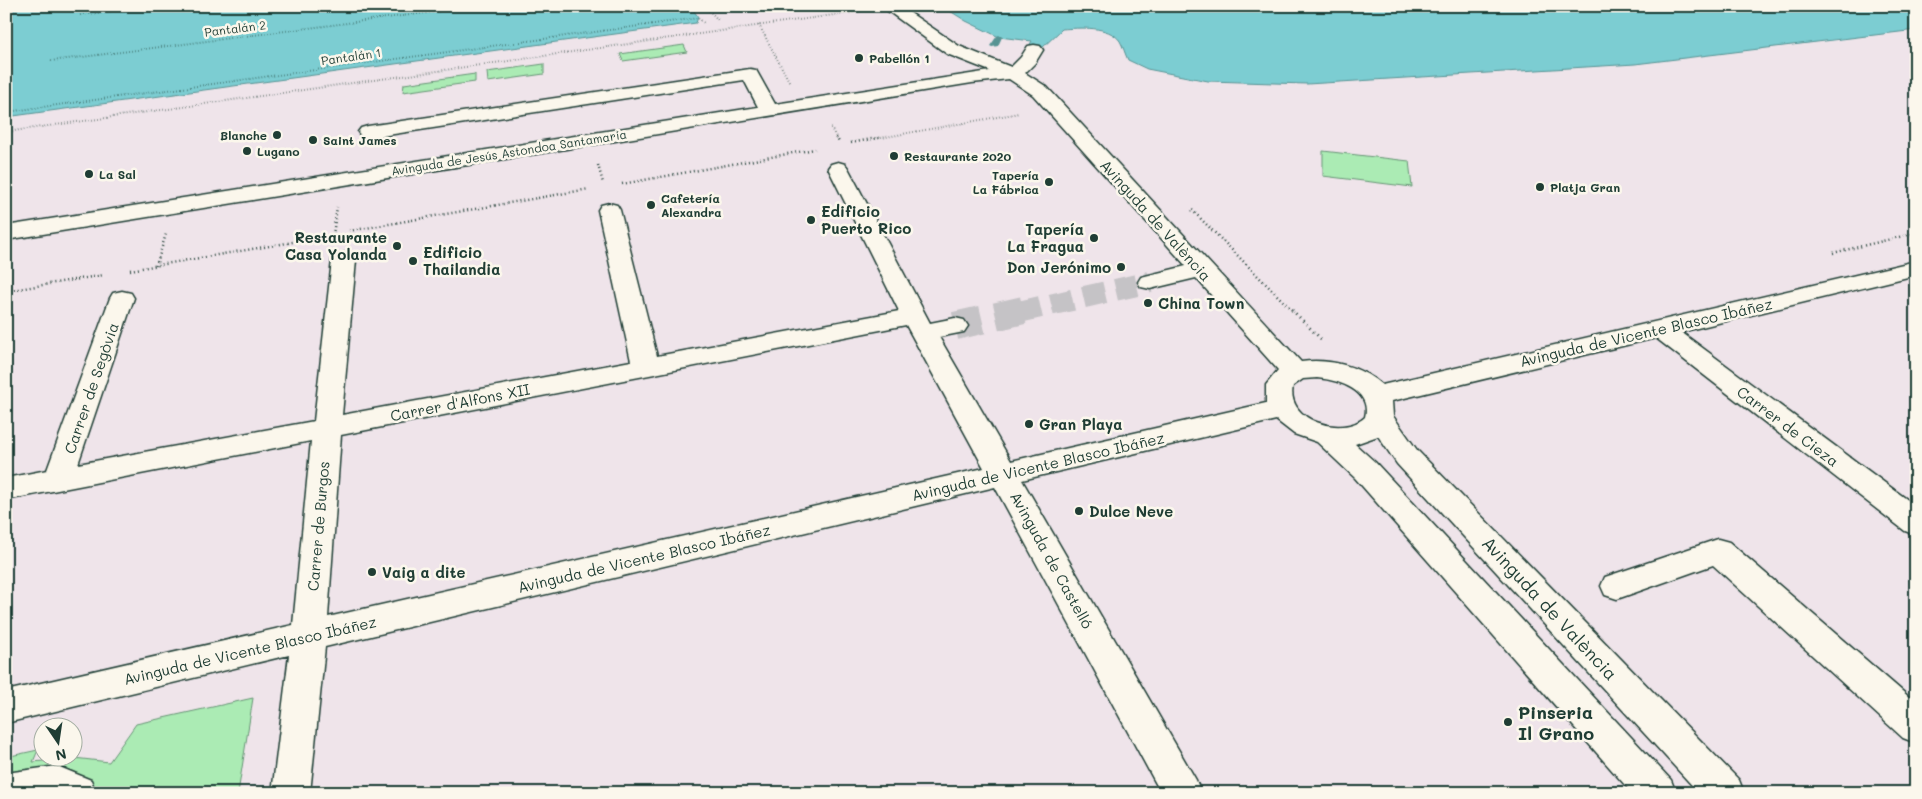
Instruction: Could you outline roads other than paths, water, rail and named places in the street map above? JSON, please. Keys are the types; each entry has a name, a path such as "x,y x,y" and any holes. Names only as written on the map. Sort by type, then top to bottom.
{"street":[{"name":"Avinguda de València","path":"889,6 946,60 1013,74 1040,90 1200,270 1295,372"},
{"path":"1013,74 1029,60 1034,50"},
{"path":"886,92 925,75 946,60"},
{"path":"368,132 750,74 769,110"},
{"name":"Avinguda de Jesús Astondoa Santamaría","path":"6,233 769,110 972,78 1013,74"},
{"name":"Avinguda de Castelló","path":"836,157 919,324 1005,474 1182,793"},
{"path":"609,210 646,368"},
{"name":"Carrer de Burgos","path":"291,793 309,636 344,260"},
{"path":"1150,282 1200,270"},
{"name":"Avinguda de Vicente Blasco Ibáñez","path":"1378,407 1660,328 1912,272"},
{"name":"Carrer de Segòvia","path":"59,478 122,298"},
{"name":"Carrer d'Alfons XII","path":"6,489 646,368 919,324 955,326"},
{"name":"Carrer de Cieza","path":"1660,328 1916,523"},
{"path":"1317,369 1337,371 1365,385 1378,407 1373,428 1360,434 1344,436 1326,434 1300,425 1282,409 1277,398 1278,387 1284,378 1295,372 1317,369"},
{"name":"Avinguda de València","path":"1378,407 1406,456 1725,793"},
{"name":"Avinguda de Vicente Blasco Ibáñez","path":"6,707 1282,409"},
{"path":"1326,434 1365,470 1657,793"},
{"path":"1617,586 1718,551 1916,726"},
{"path":"6,791 57,784 77,793"}],"water":[{"path":"6,6 691,6 698,17 696,23 6,117"},
{"path":"942,6 1916,6 1916,30 1635,64 1307,84 1208,81 1147,69 1128,60 1120,41 1115,36 1109,32 1093,29 1062,29 1040,50 1027,49 1032,41 999,37 966,21"}],"waterway":[{"path":"994,46 999,37"}],"tunnel":[{"path":"1019,312 1150,282"},
{"path":"955,326 1024,310"}],"place":[{"name":"Pabellón 1","path":"859,58"},
{"name":"Blanche","path":"277,135"},
{"name":"Saint James","path":"313,140"},
{"name":"Lugano","path":"247,151"},
{"name":"Restaurante 2020","path":"894,156"},
{"name":"La Sal","path":"89,174"},
{"name":"Tapería La Fábrica","path":"1049,182"},
{"name":"Platja Gran","path":"1540,187"},
{"name":"Cafetería Alexandra","path":"651,205"},
{"name":"Edificio Puerto Rico","path":"811,220"},
{"name":"Tapería La Fragua","path":"1094,238"},
{"name":"Restaurante Casa Yolanda","path":"397,246"},
{"name":"Edificio Thailandia","path":"413,261"},
{"name":"Don Jerónimo","path":"1121,267"},
{"name":"China Town","path":"1148,303"},
{"name":"Gran Playa","path":"1029,424"},
{"name":"Dulce Neve","path":"1079,511"},
{"name":"Vaig a dite","path":"372,572"},
{"name":"Pinseria Il Grano","path":"1508,722"}]}
